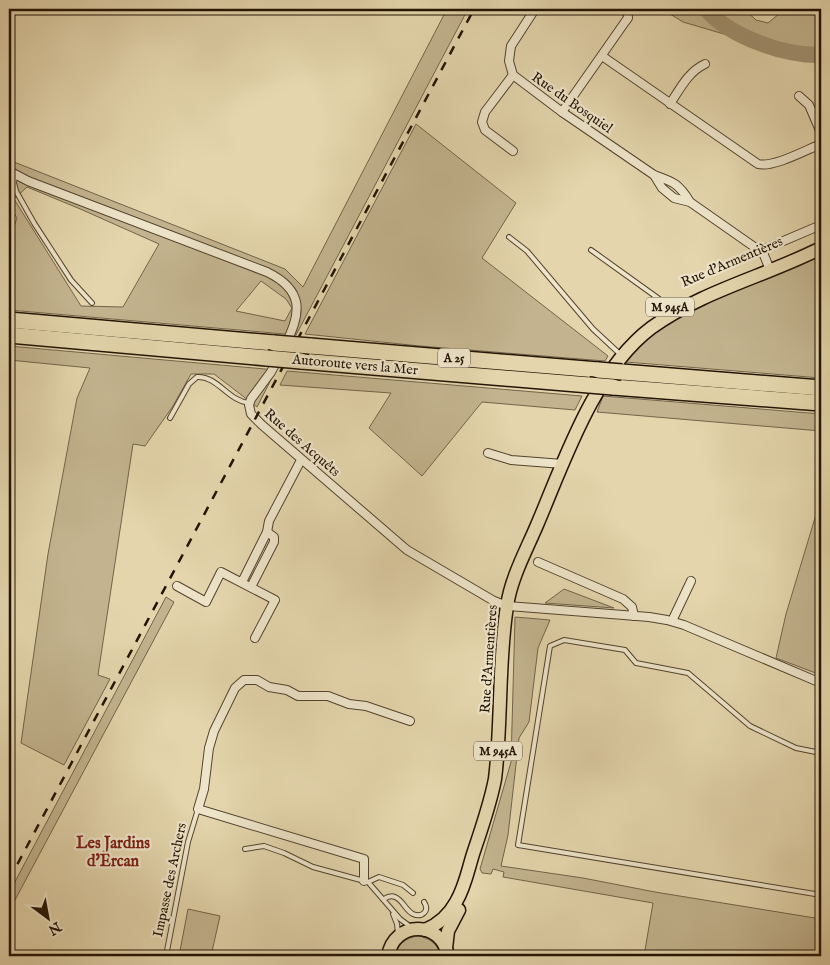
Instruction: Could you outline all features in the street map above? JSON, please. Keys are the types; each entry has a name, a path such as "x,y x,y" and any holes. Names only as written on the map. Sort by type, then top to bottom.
{"highway":[{"name":"A 25","path":"9,320 821,388"},
{"name":"Autoroute vers la Mer","path":"9,335 589,386 821,403"}],"main road":[{"name":"Rue d'Armentières","path":"447,952 448,931 460,906 462,891 495,779 507,606 511,587 574,437 621,354 674,309 709,296 821,240"},
{"name":"Rue d'Armentières","path":"768,266 821,248"},
{"name":"Rue d'Armentières","path":"398,937 407,931 420,930 436,925 444,919 455,905 462,891"},
{"path":"420,930 439,938 447,952"},
{"path":"388,956 390,947 398,937"}],"street":[{"name":"Rue du Bosquiel","path":"535,9 511,46 509,61 513,75 562,112 654,175 670,180 677,185 684,191 690,202"},
{"path":"562,112 626,22 628,18 627,9"},
{"path":"602,56 761,165 774,163 821,144"},
{"path":"670,104 689,75 706,64"},
{"path":"513,75 485,112 482,122 485,130 513,151"},
{"path":"799,96 809,105 821,133"},
{"name":"Rue des Acquêts","path":"12,173 267,272 284,282 295,301 297,311 296,323 270,372 249,403 250,412 255,419 301,460 407,550 488,598 507,606 655,617 672,621 821,683"},
{"name":"Rue du Bosquiel","path":"654,175 666,192 674,198 690,202 760,251 768,266"},
{"name":"Rue d'Armentières","path":"760,251 821,225"},
{"path":"488,453 511,460 563,464"},
{"path":"242,582 267,532 269,521 301,460"},
{"path":"251,587 274,542 274,537 267,532"},
{"path":"538,562 623,599 632,607 634,616"},
{"path":"177,586 206,602 222,572 275,600 255,638"},
{"path":"672,621 691,581"},
{"path":"366,882 364,859 198,809 204,789 209,748 216,725 234,688 240,682 247,679 257,680 269,687 286,690 298,696 328,696 348,704 366,706 410,721"}],"lane":[{"path":"12,173 16,191 34,223 71,280 92,302"},
{"path":"509,237 527,251 593,330 621,354"},
{"path":"591,250 674,309"},
{"path":"170,418 189,384 198,377 208,378 237,400 249,403"},
{"path":"821,753 796,748 750,726 688,673 636,663 625,650 564,640 550,646 518,845 821,895"},
{"name":"Impasse des Archers","path":"166,956 188,842 198,809"},
{"path":"245,849 264,846 313,867 366,882 384,899 391,910 397,924 398,937"},
{"path":"366,882 379,877 413,892"},
{"path":"384,899 394,896 410,912 419,915 424,914 426,910 424,902"},
{"path":"391,910 406,924 420,930"}],"shaded area":[{"path":"447,9 468,9 296,335 9,310 9,241 17,218 9,205 9,160 285,269 303,287","holes":["27,187 159,244 123,307 81,306 14,199","261,281 286,299 292,308 285,321 236,311"]},
{"path":"662,9 744,9 756,20 768,23 785,9 821,9 821,59 802,57 683,22"},
{"path":"416,124 516,203 482,258 608,356 605,361 420,346 305,334"},
{"path":"821,255 821,378 626,362 650,336 697,307"},
{"path":"9,346 276,370 257,407 214,374 191,374 173,406 145,446 133,444 98,675 110,679 64,765 21,743 48,554 77,398 90,368 9,360"},
{"path":"287,371 582,396 575,410 482,402 422,476 369,428 391,393 280,385"},
{"path":"603,396 821,414 821,431 597,412"},
{"path":"821,498 821,675 776,658 786,614"},
{"path":"564,589 614,608 545,603"},
{"path":"166,597 174,602 15,900 9,896 9,893"},
{"path":"515,617 550,620 538,648 529,722 519,738 508,835 501,866 583,878 655,892 821,919 821,956 644,956 653,903 503,877 504,872 493,869 491,874 482,873 480,869 511,762"},
{"path":"188,909 220,916 211,956 179,956"},
{"path":"418,936 433,942 440,956 395,956 403,942"}],"waterway":[{"path":"706,9 729,28 759,43 791,52 821,55"}],"railway":[{"path":"9,880 474,9"}],"district":[{"name":"Les Jardins d'Ercan","path":"113,853"}]}
